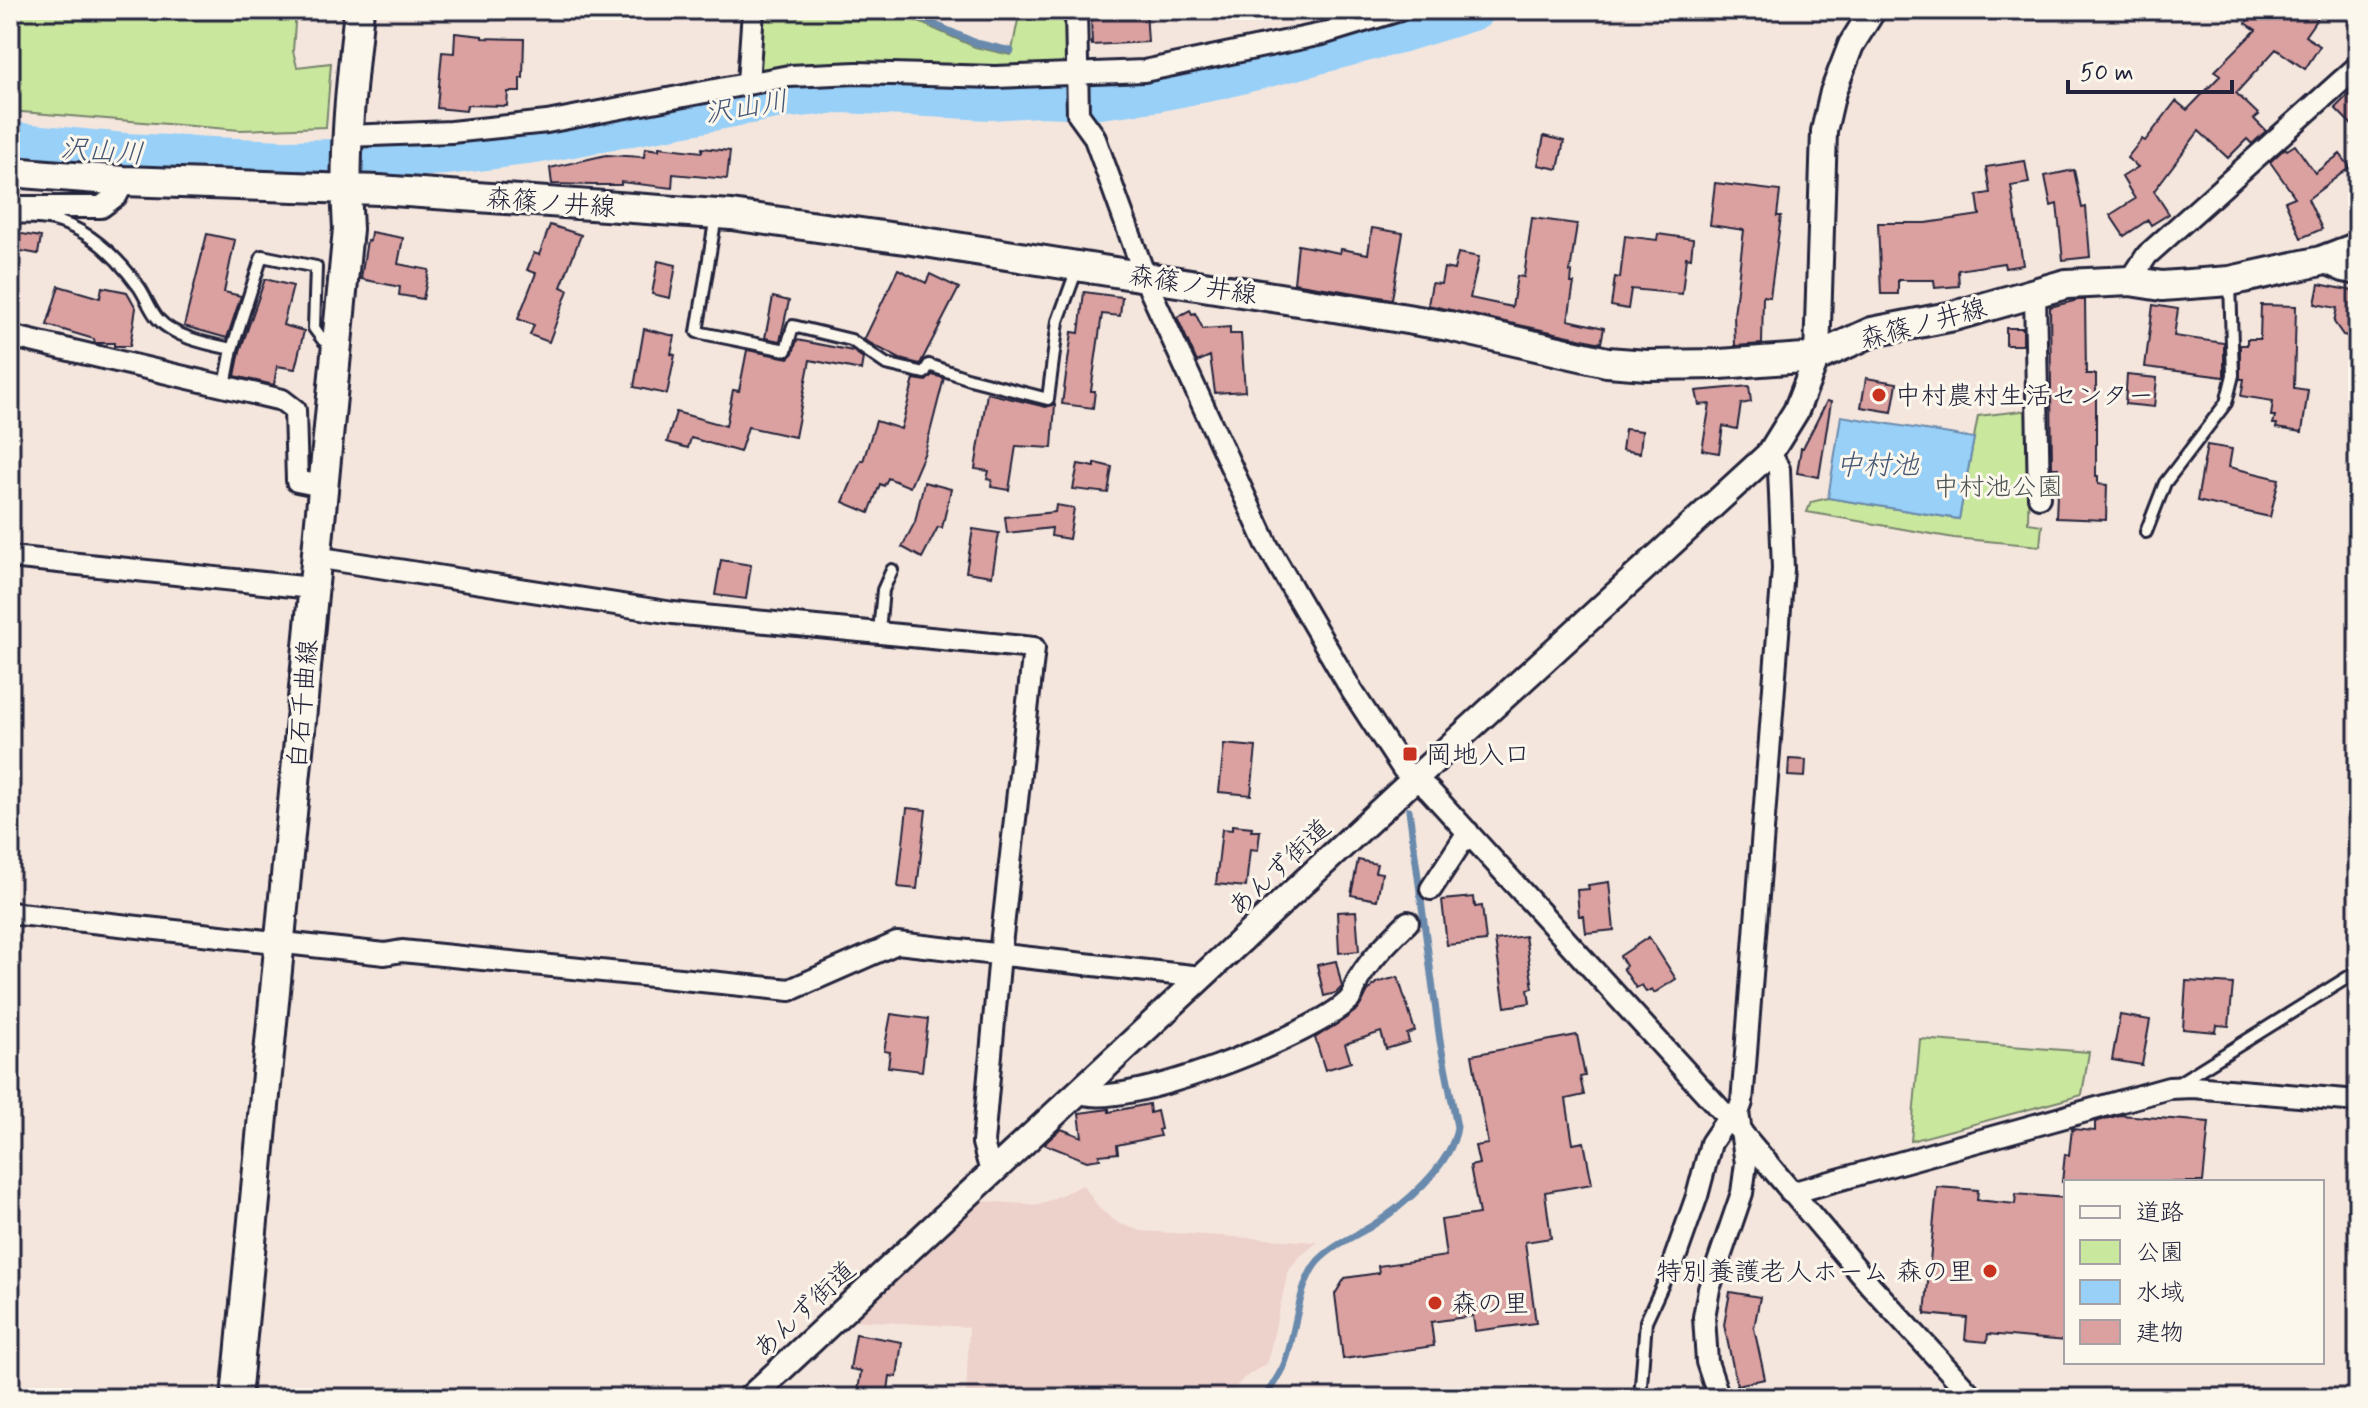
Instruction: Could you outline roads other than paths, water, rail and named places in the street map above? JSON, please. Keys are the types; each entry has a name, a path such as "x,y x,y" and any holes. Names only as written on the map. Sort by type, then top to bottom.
{"main road":[{"name":"白石千曲線","path":"236,1398 348,229 346,137 359,10"},
{"name":"森篠ノ井線","path":"10,172 124,181 345,185 731,215 1143,276 1449,326 1607,362 1647,365 1817,357 1872,332 1954,316 2066,284 2130,281 2162,286 2230,281 2321,261 2358,247"}],"street":[{"path":"748,83 753,10"},
{"path":"1076,10 1078,114 1094,136 1143,276 1267,545 1352,691 1403,769 1429,790 1734,1125 1871,1286 1974,1398"},
{"path":"346,137 451,132 547,122 789,76 857,73 1079,79 1144,71 1222,56 1322,34 1400,10"},
{"name":"あんず街道","path":"750,1398 1770,453 1796,411 1817,357 1824,131 1833,92 1851,45 1873,10"},
{"path":"2130,281 2147,255 2358,66"},
{"path":"10,207 101,207 117,195 124,181"},
{"path":"2321,261 2358,274"},
{"path":"2035,293 2039,497"},
{"path":"10,336 282,400 295,410 297,481 322,486"},
{"path":"1675,1258 1697,1196 1711,1143 1734,1125 1742,1102 1783,569 1779,469 1770,453"},
{"path":"10,557 312,588"},
{"path":"315,557 673,613 1034,648 1000,954 983,1143 991,1172"},
{"path":"1431,889 1468,832"},
{"path":"10,913 385,954 402,951 790,990 897,943 1201,977"},
{"path":"1079,1092 1087,1096 1106,1096 1158,1086 1194,1075 1305,1030 1351,998 1357,980 1408,922"},
{"path":"1791,1193 2169,1088 2193,1087 2358,1101"},
{"path":"1719,1398 1707,1362 1704,1317 1709,1289 1742,1193 1746,1163 1734,1125"}],"lane":[{"path":"10,217 65,223 106,248 132,277 158,319 206,344 232,349"},
{"path":"714,228 697,332 786,350 793,326 851,340 886,364 924,373 929,365 1048,399 1058,321 1077,266"},
{"path":"225,386 232,349 262,256 316,267 314,328 323,340 336,349"},
{"path":"2146,532 2165,483 2226,403 2233,375 2230,281"},
{"path":"879,632 883,590 892,570"},
{"path":"2169,1088 2358,971"},
{"path":"1640,1398 1646,1321 1675,1258"}],"water":[{"name":"中村池","path":"1841,416 1974,438 1959,519 1828,498"}],"waterway":[{"path":"902,10 976,43 1011,51"},
{"name":"沢山川","path":"10,142 125,153 283,160 386,158 447,155 534,144 776,99 843,93 991,100 1040,97 1100,99 1221,79 1404,32 1475,10"},
{"path":"1264,1398 1286,1360 1306,1282 1318,1261 1410,1197 1446,1156 1457,1127 1440,1041 1409,810"}],"place":[{"name":"中村農村生活センター","path":"1879,395"},
{"name":"岡地入口","path":"1410,754"},
{"name":"特別養護老人ホーム 森の里","path":"1990,1271"},
{"name":"森の里","path":"1435,1303"}],"park label":[{"name":"中村池公園","path":"1998,486"}]}
